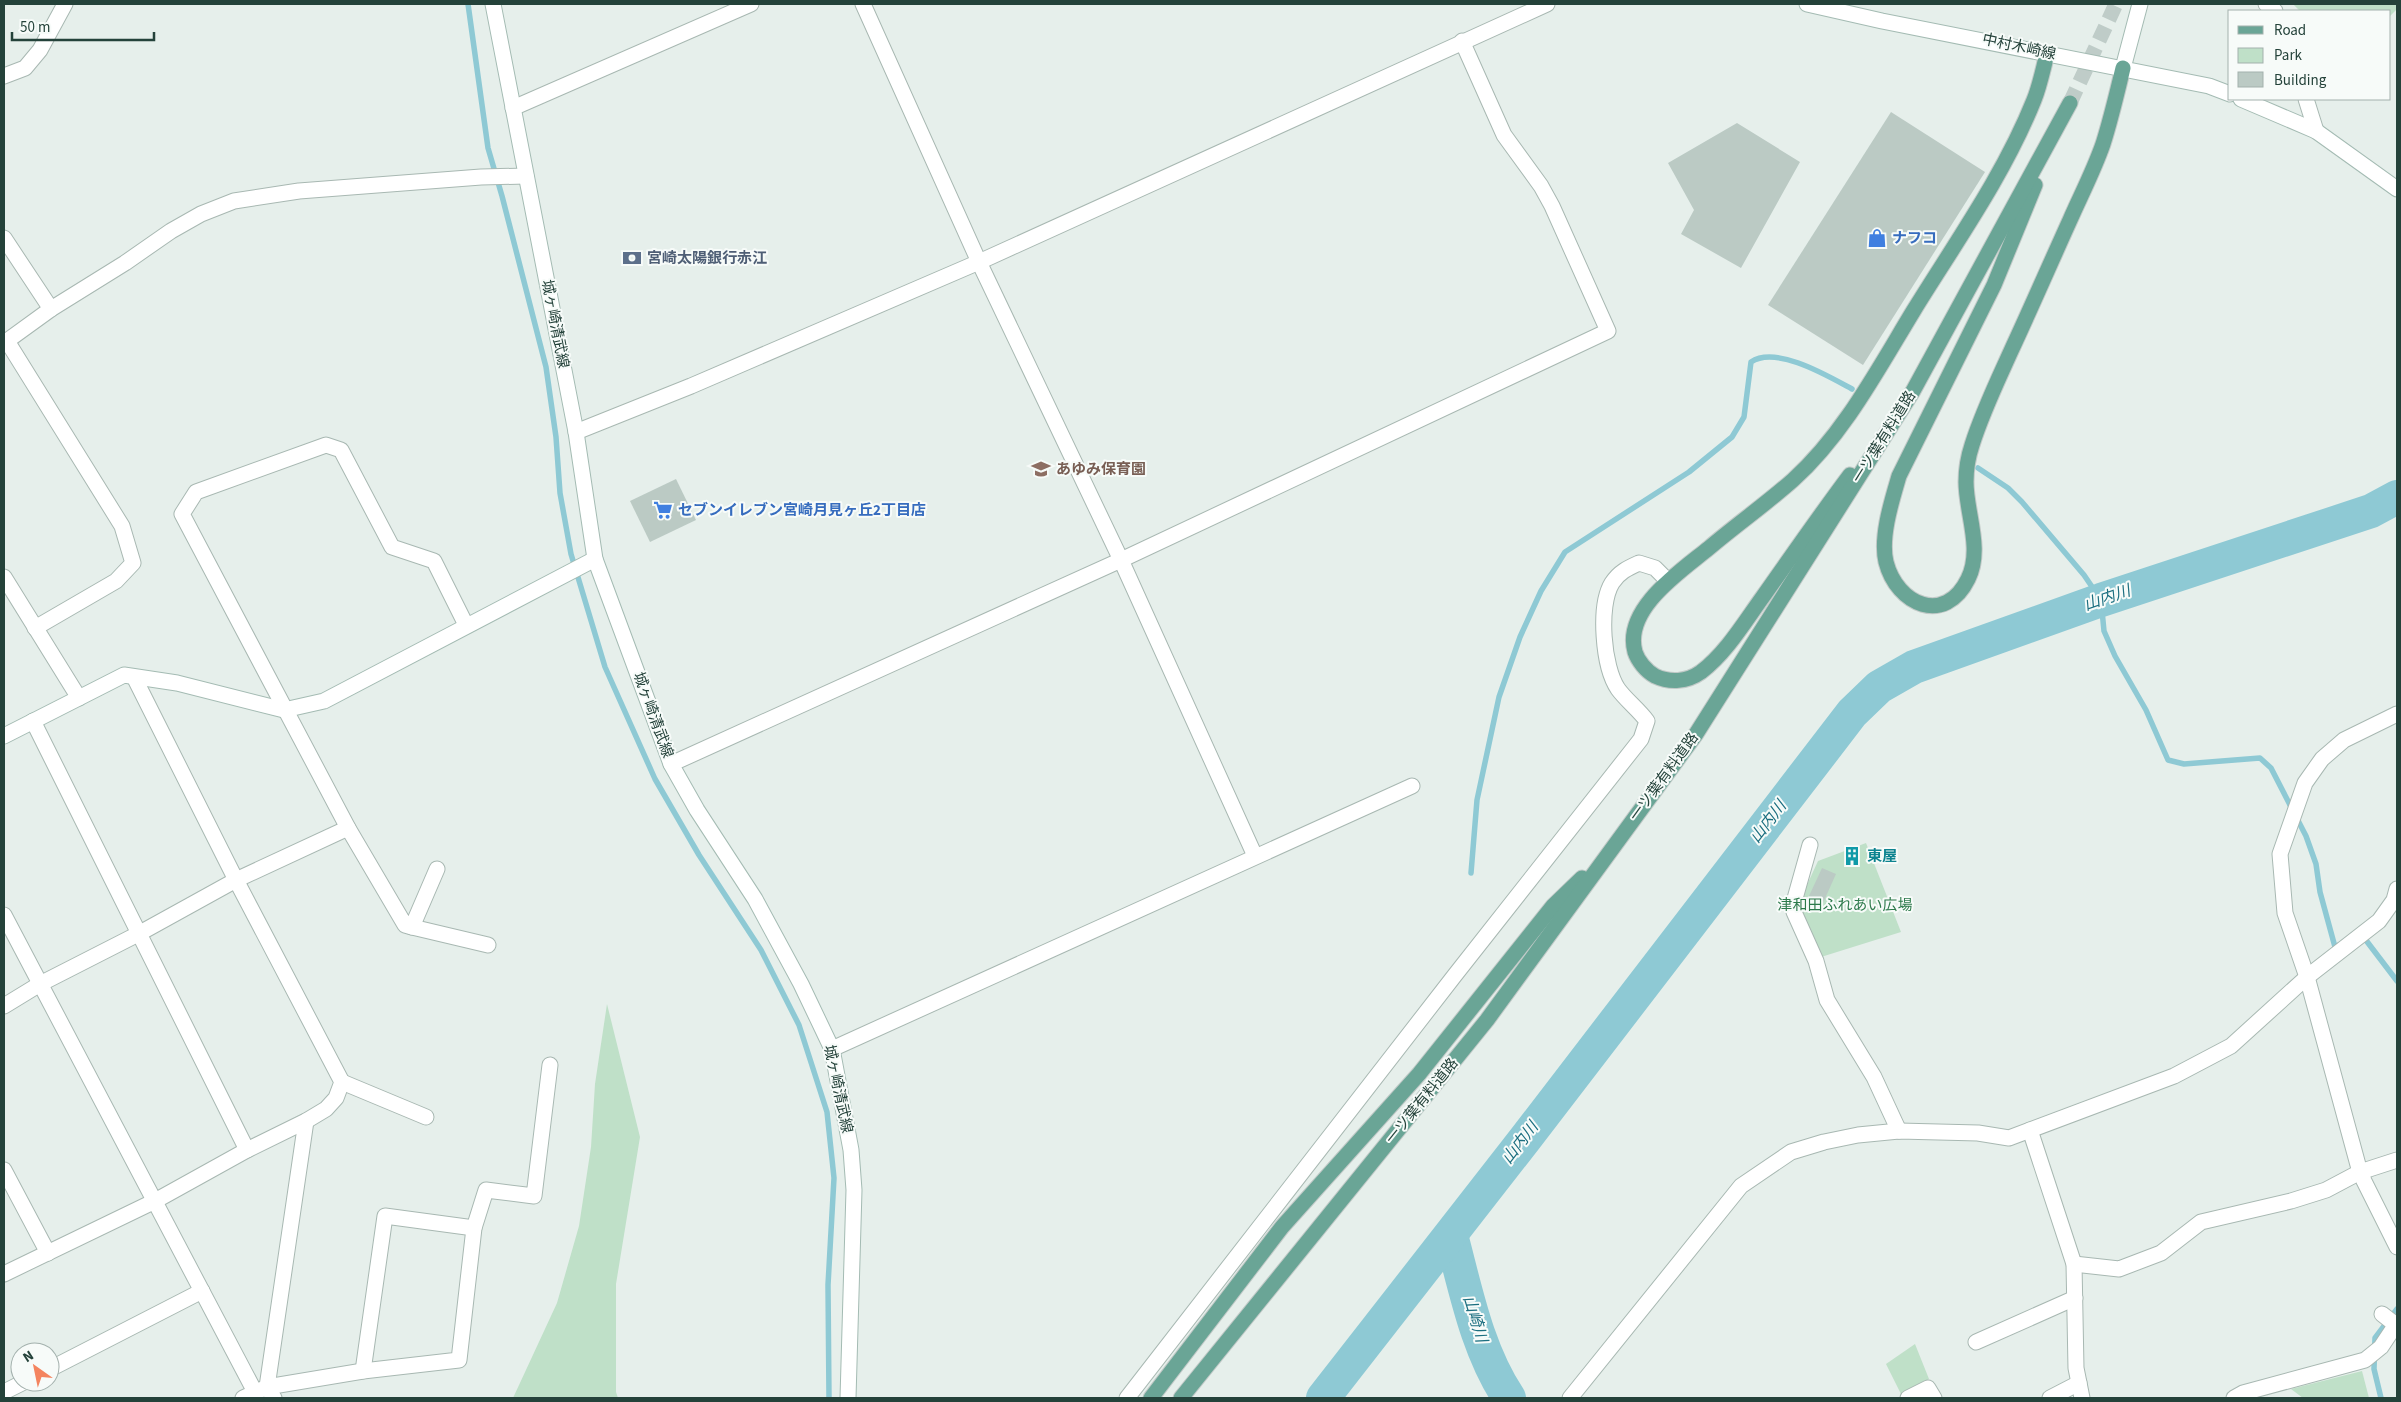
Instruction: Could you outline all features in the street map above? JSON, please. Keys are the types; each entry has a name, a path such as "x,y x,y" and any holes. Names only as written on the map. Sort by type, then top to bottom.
{"main road":[{"path":"1913,391 1846,479 1729,644 1700,673 1684,680 1666,680 1652,675 1636,654 1633,640 1638,622 1645,609 1668,580 1792,481 1820,453 1854,407 1991,187 2036,97 2047,54"},
{"name":"一ツ葉有料道路","path":"1181,1398 1487,1020 1696,734 1913,391 2070,103 1994,285 1897,485 1889,510 1886,559 1891,576 1903,594 1915,602 1936,607 1957,597 1969,578 1973,566 1974,547 1966,484 1971,448 1987,403 2103,144 2123,68"},
{"path":"1151,1398 1282,1227 1419,1074 1553,906 1613,848"}],"street":[{"path":"4,76 25,68 40,50 65,4"},
{"name":"城ヶ崎清武線","path":"493,4 576,432 591,562 671,764 697,810 754,899 801,984 832,1048 851,1150 854,1190 848,1398"},
{"path":"513,108 751,4"},
{"path":"863,4 979,262 1121,560 1255,856"},
{"path":"576,432 691,386 979,262 1547,4"},
{"name":"中村木崎線","path":"1807,4 2209,86 2228,93"},
{"path":"2123,68 2140,4"},
{"path":"671,764 1121,560 1608,331 1552,206 1541,186 1504,135 1462,41"},
{"path":"2244,100 2316,131 2397,189"},
{"path":"2306,100 2316,131"},
{"path":"35,628 116,581 133,563 122,526 5,342 51,309 171,231 201,214 234,201 299,191 483,177 526,176"},
{"path":"4,238 51,309"},
{"path":"466,625 434,561 392,547 341,450 326,445 196,492 182,514 348,828 405,924 488,945"},
{"path":"4,736 124,675 177,684 284,710 324,701 466,625 591,562"},
{"path":"1127,1398 1455,975 1641,739 1646,721 1637,707 1618,688 1610,668 1603,617 1611,584 1621,572 1640,563 1655,568 1668,580"},
{"path":"4,577 79,698"},
{"path":"134,677 236,880 342,1082 426,1117"},
{"path":"2397,714 2344,740 2322,759 2304,783 2280,854 2285,913 2306,978 2360,1172 2397,1247"},
{"path":"33,722 247,1150"},
{"path":"832,1048 1412,786"},
{"path":"4,1006 40,984 140,933 236,880 348,828"},
{"path":"1810,846 1794,902 1794,912 1816,961 1827,1000 1874,1077 1900,1131"},
{"path":"412,927 437,869"},
{"path":"1570,1398 1741,1186 1791,1152 1832,1140 1900,1131 1978,1133 2009,1138 2174,1076 2231,1046 2306,978 2379,922 2394,900 2397,889"},
{"path":"4,915 202,1291 260,1394"},
{"path":"260,1394 363,1371 459,1360 474,1228 486,1190 534,1196 550,1065"},
{"path":"4,1274 154,1201 247,1150 306,1121 326,1109 336,1098 342,1082"},
{"path":"260,1394 306,1121"},
{"path":"2030,1130 2074,1264 2076,1368 2080,1391 2050,1398"},
{"path":"2074,1264 2120,1269 2161,1253 2201,1222 2291,1202 2326,1190 2360,1172 2397,1160"},
{"path":"4,1170 48,1253"},
{"path":"363,1371 385,1216 474,1228"},
{"path":"60,1364 202,1291"},
{"path":"1976,1342 2075,1298"},
{"path":"2234,1398 2243,1393 2365,1360 2381,1347 2397,1324 2382,1314"},
{"path":"1908,1398 1928,1388 1934,1398"}],"green space":[{"path":"2293,4 2397,4 2397,9 2391,15 2391,10 2299,10"},
{"name":"津和田ふれあい広場","path":"1866,843 1901,932 1821,957 1799,908 1801,898 1818,861"},
{"path":"607,1004 640,1137 616,1284 616,1392 618,1398 513,1398 557,1303 579,1226 591,1147 595,1084"},
{"path":"1915,1344 1929,1379 1901,1394 1886,1364"},
{"path":"2362,1371 2369,1398 2303,1398 2291,1389"}],"building":[{"name":"ナフコ","path":"1891,112 1985,172 1863,365 1768,305"},
{"path":"1737,123 1800,162 1741,268 1681,234 1694,210 1668,163"},
{"name":"セブンイレブン宮崎月見ヶ丘2丁目店","path":"676,479 696,520 650,542 630,501"},
{"path":"1822,868 1836,874 1823,903 1809,896"}],"waterway":[{"path":"468,4 488,148 546,367 556,437 560,493 571,554 605,667 655,779 699,855 761,950 799,1025 827,1112 834,1178 828,1285 829,1398"},
{"path":"1471,873 1477,800 1499,697 1520,637 1541,591 1565,552 1689,472 1732,437 1744,417 1751,362 1762,358 1774,357 1788,360 1816,370 1852,389"},
{"path":"1978,468 2008,488 2022,502 2084,575 2101,600 2104,631 2115,656 2146,710 2168,760 2184,764 2260,758 2271,768 2306,836 2316,864 2320,892 2335,947 2339,945"},
{"name":"山内川","path":"1323,1398 1525,1139 1852,713 1879,687 1914,667 2101,600 2371,511 2397,497"},
{"path":"2362,935 2397,981"},
{"name":"山崎川","path":"1451,1235 1481,1340 1498,1380 1509,1398"},
{"path":"2381,1398 2374,1369 2375,1338 2397,1309"}],"tunnel":[{"path":"2070,103 2116,4"}],"place":[{"name":"ナフコ","path":"1877,238"},
{"name":"宮崎太陽銀行赤江","path":"632,258"},
{"name":"あゆみ保育園","path":"1041,469"},
{"name":"セブンイレブン宮崎月見ヶ丘2丁目店","path":"663,510"},
{"name":"東屋","path":"1852,856"}]}
